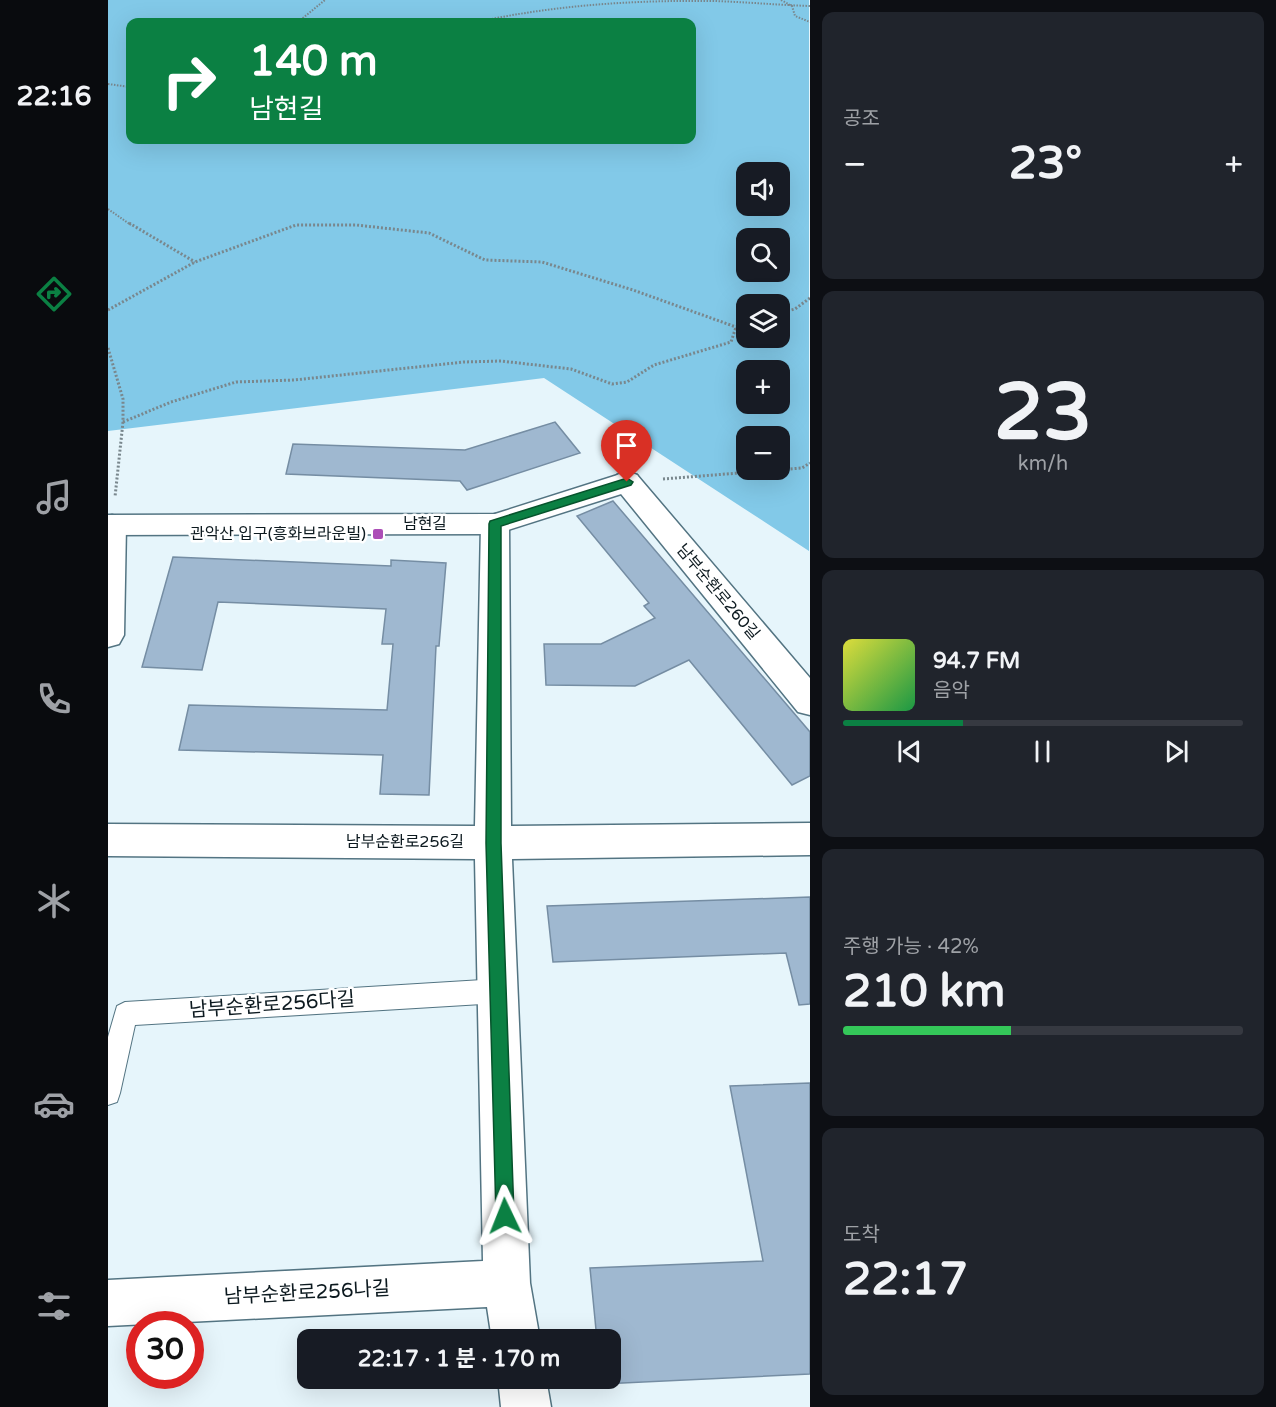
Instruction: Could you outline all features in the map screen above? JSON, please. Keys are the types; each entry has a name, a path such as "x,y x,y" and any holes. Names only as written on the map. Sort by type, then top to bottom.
{"street":[{"name":"남현길","path":"110,525 495,524 627,482"},
{"name":"남부순환로260길","path":"627,482 810,702"},
{"path":"495,524 493,843 507,1283 514,1329"},
{"path":"108,635 110,525"},
{"name":"남부순환로256길","path":"108,840 493,843 810,839"},
{"name":"남부순환로256나길","path":"108,1303 507,1283"},
{"path":"524,1389 526,1407"}],"lane":[{"name":"남부순환로256다길","path":"108,1093 125,1014 499,991"}],"path":[{"path":"303,18 326,0"},
{"path":"781,0 792,6 795,16 810,22"},
{"path":"497,18 547,8 608,2 702,1 810,6"},
{"path":"108,84 126,86"},
{"path":"108,209 141,232 195,262"},
{"path":"108,310 195,262 296,225 356,225 429,233 485,260 542,262 633,290 736,327 731,342 654,365 627,382 612,384 571,369 501,361 464,362 294,380 236,382 171,402 123,422"},
{"path":"790,311 810,298"},
{"path":"108,348 123,399 123,422 110,525"},
{"path":"802,468 810,463"},
{"path":"627,482 802,468 810,470"}],"shaded area":[{"path":"108,0 809,0 809,551 544,378 108,431"}],"building":[{"path":"555,422 580,453 467,490 460,481 286,474 293,444 465,450"},
{"path":"613,501 810,732 810,776 792,785 689,660 635,686 546,685 544,644 601,644 655,618 644,606 649,603 577,516"},
{"path":"173,557 391,566 391,560 446,563 439,646 436,646 429,795 380,794 383,755 179,750 189,705 387,710 393,644 382,644 386,609 218,602 202,670 142,667"},
{"path":"810,897 810,1004 799,1005 786,953 553,962 547,906"},
{"path":"810,1083 810,1374 621,1383 621,1329 596,1329 590,1268 763,1261 730,1086"}],"place":[{"name":"관악산 입구(흥화브라운빌)","path":"378,534"}],"route":[{"path":"505,1216 493,843 495,524 627,482"}]}
